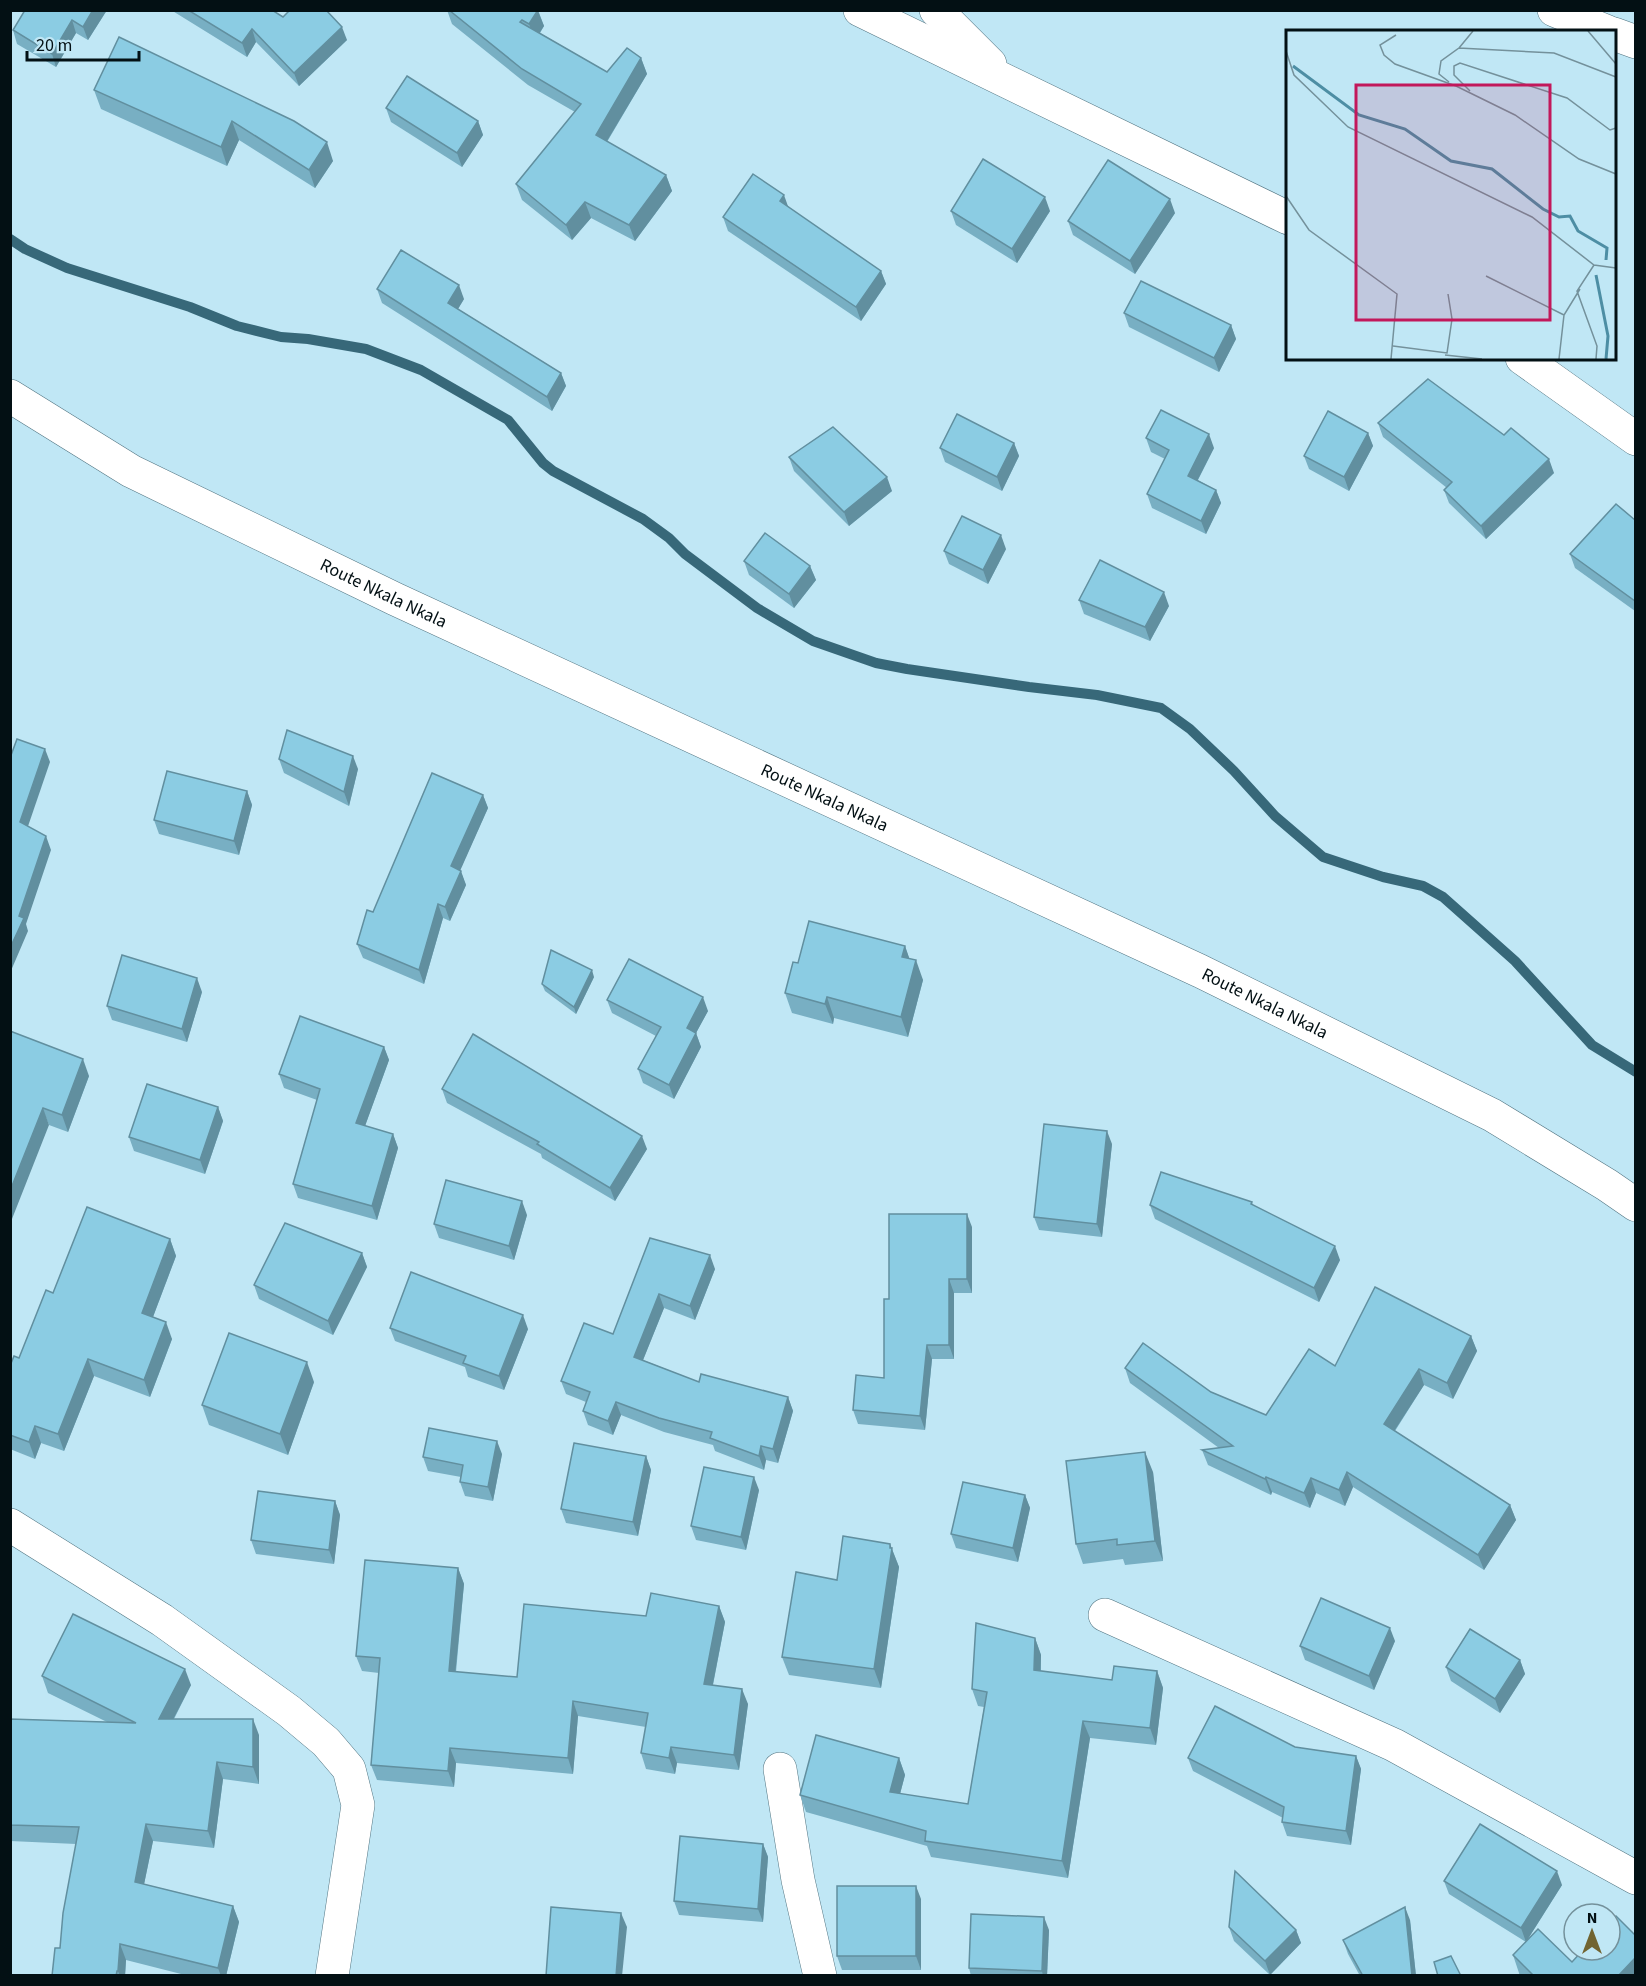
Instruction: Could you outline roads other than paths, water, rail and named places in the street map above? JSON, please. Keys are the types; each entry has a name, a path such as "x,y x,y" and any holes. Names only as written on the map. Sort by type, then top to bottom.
{"street":[{"path":"860,10 1286,218"},
{"path":"936,10 1008,83"},
{"path":"1554,10 1603,30"},
{"path":"1616,35 1635,42"},
{"path":"1525,360 1635,439"},
{"name":"Route Nkala Nkala","path":"10,396 131,471 385,594 1189,966 1492,1115 1608,1185 1635,1205"},
{"path":"10,1526 162,1620 289,1711 326,1742 349,1769 358,1805 332,1976"},
{"path":"1105,1615 1394,1745 1635,1878"},
{"path":"780,1769 798,1880 820,1976"}],"waterway":[{"path":"10,239 25,249 67,268 190,307 237,326 281,337 366,349 421,370 508,420 543,463 553,471 643,519 757,608 813,641 876,663 907,669 1097,695 1161,708 1190,729 1234,771 1275,816 1323,857 1383,877 1423,886 1443,897 1515,961 1592,1045 1636,1072"}]}
